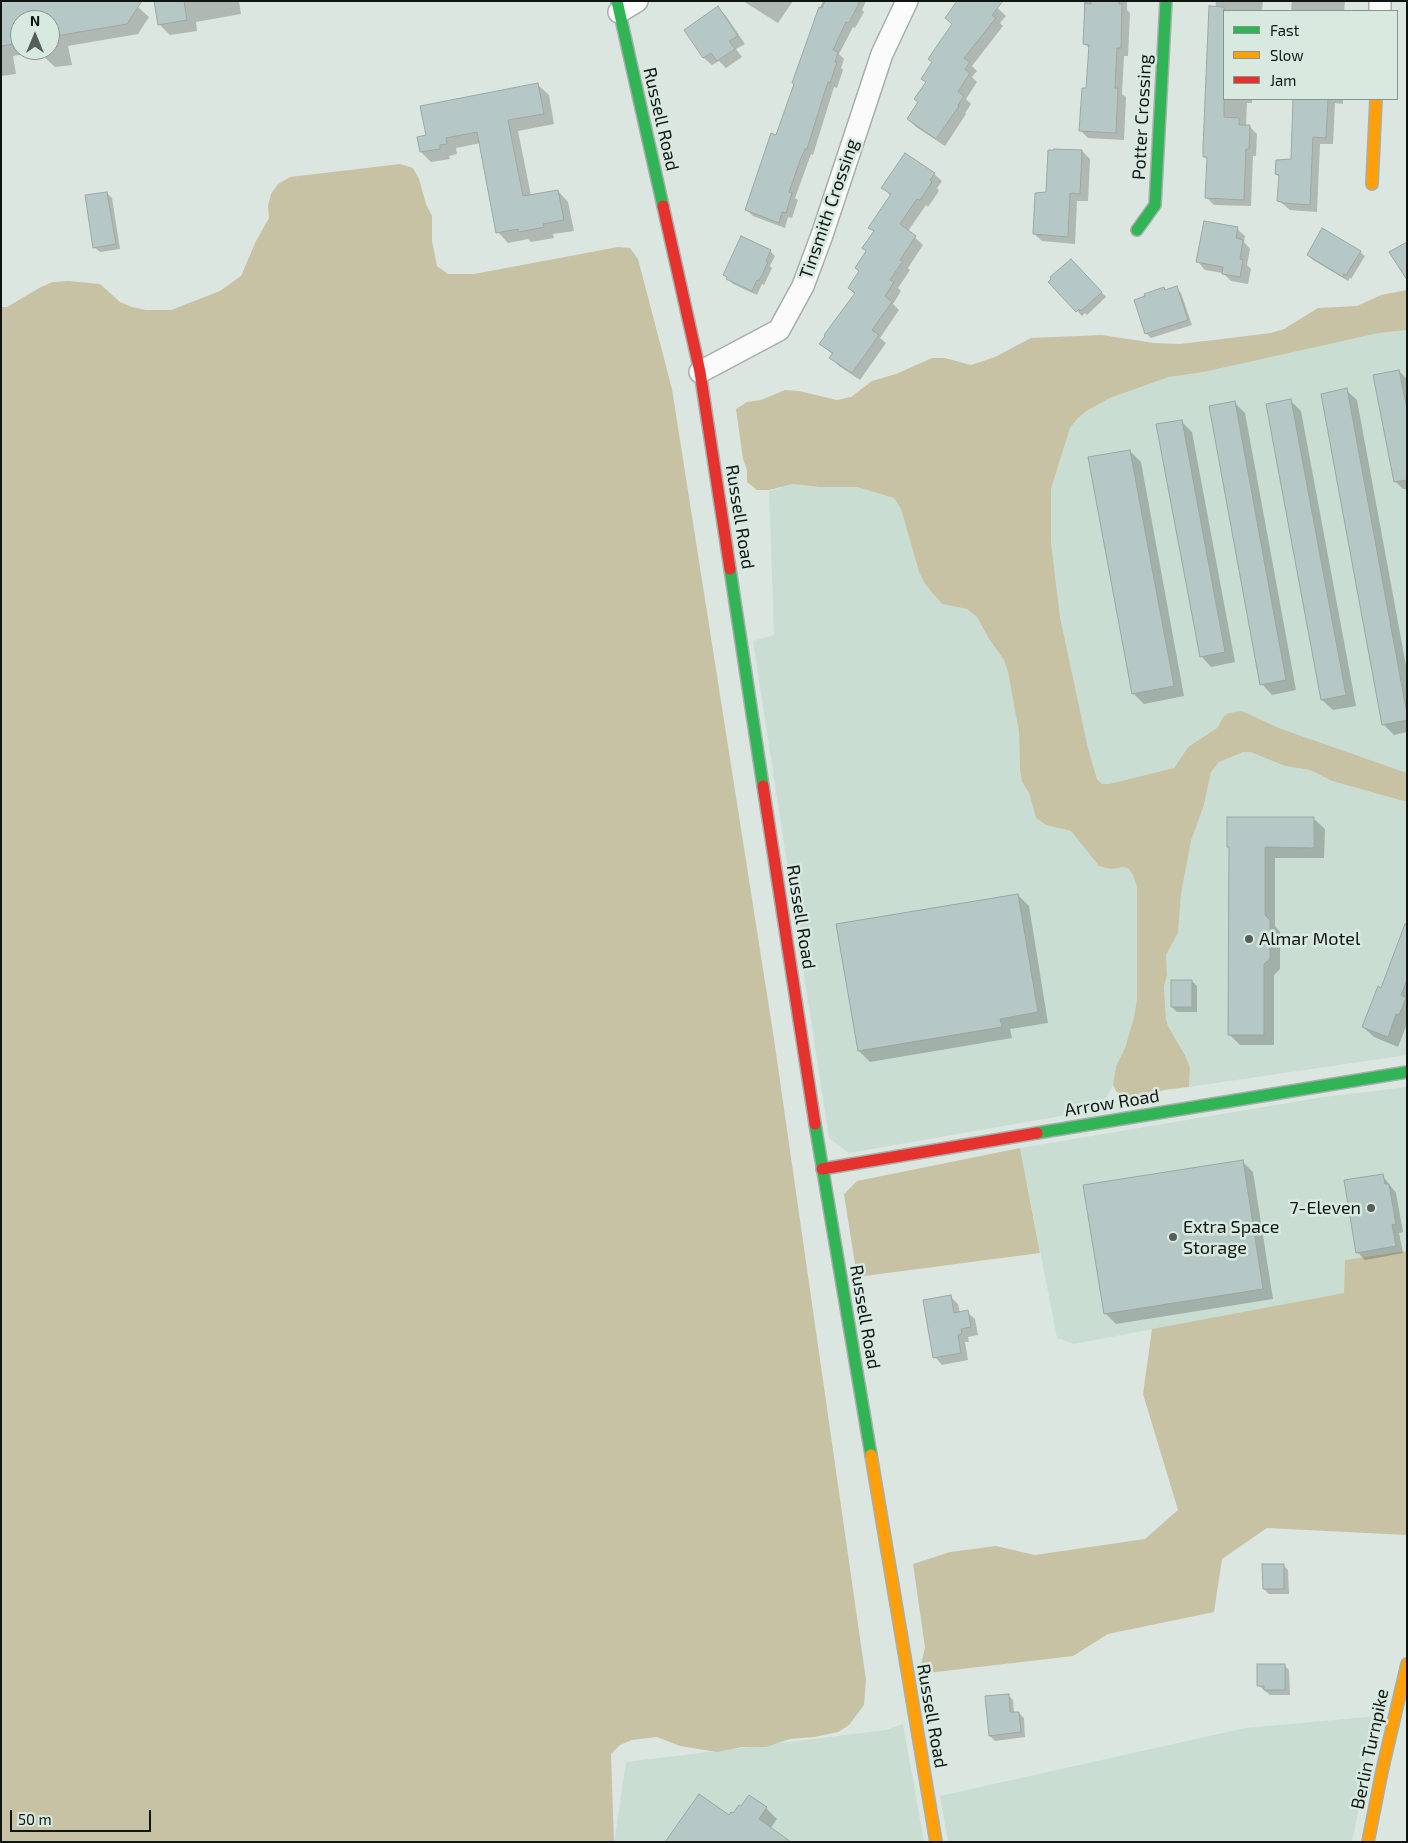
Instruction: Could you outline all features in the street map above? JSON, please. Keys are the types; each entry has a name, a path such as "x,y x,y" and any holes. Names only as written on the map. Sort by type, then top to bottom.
{"main road":[{"name":"Potter Crossing","path":"1137,230 1154,206 1166,1"},
{"name":"Russell Road","path":"625,5 700,372 822,1169 936,1842"},
{"path":"1372,184 1376,100"},
{"name":"Arrow Road","path":"822,1169 1407,1072"},
{"name":"Berlin Turnpike","path":"1368,1842 1382,1771 1407,1664"}],"street":[{"name":"Tinsmith Crossing","path":"700,372 779,330 803,286 822,235 882,54 906,1"}],"shaded area":[{"path":"400,164 413,168 419,179 426,204 432,216 432,241 437,266 448,274 474,274 618,247 630,248 638,259 672,389 774,1039 866,1680 864,1705 849,1725 838,1732 790,1739 766,1747 742,1747 717,1752 680,1746 657,1737 632,1740 620,1745 611,1754 614,1842 1,1842 1,307 7,307 53,282 69,281 100,284 120,302 132,307 146,310 171,310 220,291 241,276 256,241 269,218 268,206 271,194 278,184 290,177"},
{"path":"1407,290 1407,330 1379,333 1204,372 1169,377 1110,398 1088,410 1070,428 1051,489 1051,542 1060,617 1088,748 1097,779 1102,784 1109,784 1174,768 1188,747 1217,728 1224,716 1229,713 1242,711 1279,728 1407,773 1407,802 1332,781 1310,770 1285,766 1250,752 1243,752 1219,762 1211,772 1204,805 1191,841 1181,894 1178,933 1166,955 1167,975 1164,987 1166,1019 1190,1067 1189,1087 1164,1090 1140,1097 1127,1097 1116,1091 1113,1085 1116,1066 1125,1048 1137,999 1137,887 1133,875 1129,869 1124,867 1111,869 1099,866 1071,831 1046,825 1036,818 1029,793 1022,782 1019,732 1004,660 989,639 977,617 967,609 942,604 925,584 919,572 901,509 894,498 857,487 819,487 793,484 769,490 757,490 747,482 747,470 743,459 736,409 747,402 761,400 785,390 799,391 837,400 851,397 872,381 896,374 932,358 945,358 971,365 995,357 1031,338 1102,335 1154,343 1180,344 1271,333 1284,329 1318,308 1357,306 1381,295"},
{"path":"1407,330 1407,773 1279,728 1242,711 1224,716 1217,728 1188,747 1174,768 1109,784 1102,784 1097,779 1088,748 1060,617 1051,542 1051,489 1070,428 1088,410 1110,398 1169,377 1204,372 1379,333"},
{"path":"793,484 819,487 857,487 894,498 901,509 919,572 942,604 967,609 977,617 989,639 1004,660 1019,732 1022,782 1029,793 1036,818 1046,825 1071,831 1099,866 1111,869 1124,867 1129,869 1133,875 1137,887 1137,999 1125,1048 1116,1066 1113,1085 1101,1109 849,1153 829,1138 753,641 774,635 769,491"},
{"path":"1243,752 1249,752 1285,766 1310,770 1332,781 1407,802 1407,1055 1189,1087 1190,1067 1166,1019 1164,987 1167,975 1166,955 1178,933 1181,894 1191,841 1204,805 1211,771 1219,761"},
{"path":"1407,1087 1407,1251 1346,1260 1345,1293 1074,1344 1057,1338 1020,1148 1324,1097"},
{"path":"1020,1148 1040,1253 857,1277 844,1194 857,1181"},
{"path":"1407,1251 1407,1535 1267,1528 1222,1559 1214,1612 1108,1634 1073,1656 919,1674 925,1647 913,1564 950,1552 996,1546 1035,1555 1145,1539 1178,1510 1143,1394 1152,1329 1344,1293 1345,1260"},
{"path":"1378,1716 1352,1842 948,1842 940,1796 1245,1728"},
{"path":"903,1724 924,1842 614,1842 626,1762 886,1730"}],"building":[{"path":"1,1 142,1 127,24 60,35 60,10 10,10 10,45 1,46"},
{"path":"154,1 184,1 187,20 158,25"},
{"path":"825,1 860,1 849,23 846,22 833,50 838,52 835,62 837,62 830,83 828,82 807,149 805,149 801,158 789,192 792,193 786,213 782,212 779,223 745,210 771,133 776,135 819,7 822,8"},
{"path":"957,1 1003,1 992,15 996,18 964,58 970,62 965,69 970,73 958,92 964,96 936,139 907,119 918,102 914,99 926,82 921,79 932,62 928,59 952,24 945,18"},
{"path":"1091,1 1119,1 1119,4 1122,4 1121,48 1117,48 1115,88 1118,88 1116,133 1079,131 1082,88 1086,88 1089,45 1083,44 1085,3 1091,4"},
{"path":"718,6 738,36 729,41 735,49 717,61 711,53 703,58 684,30"},
{"path":"1209,6 1224,7 1224,117 1239,118 1239,125 1250,125 1249,149 1246,149 1244,200 1205,198 1207,157 1203,157"},
{"path":"538,83 544,114 508,120 523,196 558,190 564,220 543,224 544,227 519,232 518,229 496,233 477,132 446,138 447,144 440,145 440,149 420,152 417,137 426,135 420,106"},
{"path":"1293,100 1328,100 1326,138 1313,137 1310,205 1277,201 1279,175 1275,174 1276,160 1291,159"},
{"path":"1048,150 1082,150 1080,194 1070,193 1068,237 1033,234 1035,193 1046,192"},
{"path":"905,153 935,173 930,180 932,182 920,200 917,199 900,224 916,236 900,260 903,261 890,280 894,282 885,296 892,302 872,330 879,335 852,373 829,358 833,353 819,344 855,293 848,288 859,271 855,268 866,251 862,248 874,231 868,228 891,194 881,188"},
{"path":"107,192 116,244 93,248 85,195"},
{"path":"1204,221 1238,227 1236,238 1243,240 1240,259 1243,260 1240,277 1222,274 1223,267 1196,262"},
{"path":"1322,228 1361,251 1343,277 1307,255"},
{"path":"741,236 771,250 766,261 768,262 752,291 726,279 727,277 723,275"},
{"path":"1407,242 1407,280 1389,252"},
{"path":"1071,259 1102,292 1081,311 1079,309 1076,312 1048,282 1051,279 1050,277"},
{"path":"1177,286 1188,320 1145,334 1134,300 1145,296 1144,294 1164,287 1165,290"},
{"path":"1399,370 1407,409 1407,480 1394,482 1373,375"},
{"path":"1347,388 1407,714 1407,720 1382,725 1321,394"},
{"path":"1291,399 1346,695 1321,700 1266,404"},
{"path":"1235,401 1286,680 1260,685 1209,406"},
{"path":"1182,420 1225,652 1200,657 1156,424"},
{"path":"1130,450 1174,686 1132,694 1088,457"},
{"name":"Almar Motel","path":"1227,817 1314,817 1314,848 1265,847 1265,915 1270,920 1270,959 1264,964 1264,1035 1228,1035 1229,847 1227,847"},
{"path":"1018,894 1038,1012 1000,1019 1002,1027 858,1051 836,924"},
{"path":"1405,924 1407,924 1407,980 1401,995 1406,998 1399,1015 1396,1014 1388,1037 1362,1027 1378,986 1381,988"},
{"path":"1171,980 1192,980 1192,1007 1171,1007"},
{"name":"Extra Space Storage","path":"1243,1160 1263,1289 1104,1314 1083,1185"},
{"name":"7-Eleven","path":"1383,1174 1385,1184 1389,1184 1396,1224 1392,1225 1396,1246 1356,1253 1344,1180"},
{"path":"951,1295 954,1313 968,1310 971,1327 961,1329 962,1334 958,1335 961,1353 933,1358 923,1300"},
{"path":"1262,1564 1284,1564 1284,1589 1263,1589"},
{"path":"1257,1664 1285,1664 1285,1690 1264,1690 1264,1686 1257,1686"},
{"path":"1009,1694 1010,1712 1019,1712 1021,1732 989,1736 985,1696"},
{"path":"699,1794 729,1815 739,1805 741,1806 749,1795 767,1807 759,1819 791,1842 665,1842"}],"traffic: fast":[{"path":"617,1 663,206"},
{"path":"1137,230 1155,205 1166,1"},
{"path":"730,569 763,786"},
{"path":"1037,1133 1407,1072"},
{"path":"815,1124 871,1455"}],"traffic: slow":[{"path":"1372,184 1376,100"},
{"path":"871,1455 936,1842"},
{"path":"1368,1842 1382,1771 1407,1664"}],"traffic: jam":[{"path":"663,206 700,372 730,569"},
{"path":"763,786 815,1124"},
{"path":"822,1169 1037,1133"}],"place":[{"name":"Almar Motel","path":"1249,939"},
{"name":"7-Eleven","path":"1371,1208"},
{"name":"Extra Space Storage","path":"1173,1237"}]}
